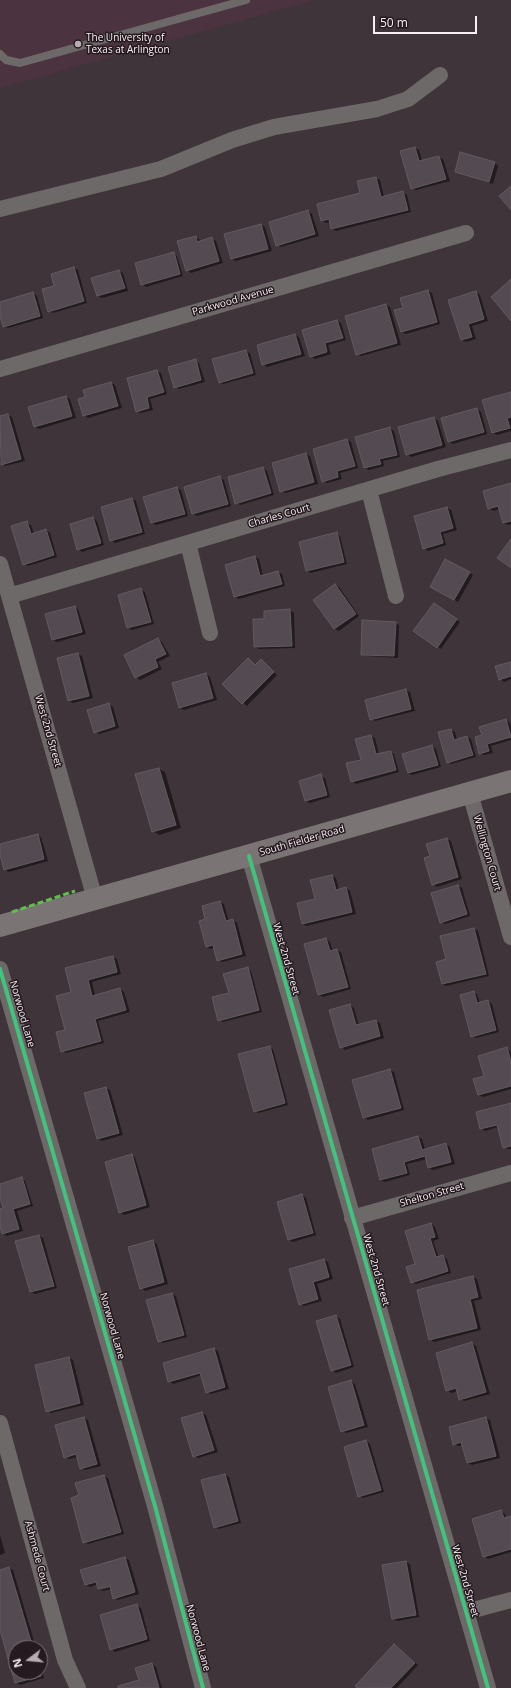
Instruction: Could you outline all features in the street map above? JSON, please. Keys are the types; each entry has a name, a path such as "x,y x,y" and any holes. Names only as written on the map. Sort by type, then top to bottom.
{"main road":[{"name":"South Fielder Road","path":"0,926 511,781"}],"street":[{"path":"0,209 161,169 232,140 274,127 377,109 408,99 440,75"},
{"name":"Parkwood Avenue","path":"0,369 466,233"},
{"name":"Charles Court","path":"9,596 438,469 511,450"},
{"path":"369,490 396,596"},
{"path":"188,543 210,633"},
{"name":"West 2nd Street","path":"0,564 95,899"},
{"name":"Wellington Court","path":"470,793 511,937"},
{"name":"West 2nd Street","path":"249,856 487,1688"},
{"name":"Norwood Lane","path":"0,969 153,1498 203,1688"},
{"name":"Shelton Street","path":"352,1218 511,1173"},
{"name":"Ashmede Court","path":"0,1423 65,1660 78,1688"},
{"path":"466,1612 511,1600"}],"lane":[{"path":"0,54 6,60 20,63 246,0"}],"shaded area":[{"name":"The University of Texas at Arlington","path":"0,0 314,0 0,88"}],"building":[{"path":"415,147 419,161 439,156 446,179 411,189 400,151"},
{"path":"460,152 495,162 489,182 455,172"},
{"path":"376,177 381,197 403,191 408,210 331,229 329,219 321,221 317,204 360,193 357,181"},
{"path":"511,186 511,210 499,196"},
{"path":"308,210 315,234 276,246 269,222"},
{"path":"261,224 268,249 231,259 224,234"},
{"path":"196,236 197,242 212,237 219,261 186,271 177,241"},
{"path":"174,252 180,274 141,285 135,263"},
{"path":"74,267 84,301 48,312 42,289 54,286 51,274"},
{"path":"119,270 125,288 97,296 91,278"},
{"path":"511,279 511,321 491,297"},
{"path":"428,290 437,322 401,332 394,310 403,308 400,298"},
{"path":"476,291 484,319 468,324 472,337 461,340 448,300"},
{"path":"33,292 40,316 3,327 0,316 0,302"},
{"path":"386,304 397,343 356,355 345,316"},
{"path":"337,320 343,338 325,343 327,352 310,357 302,330"},
{"path":"295,334 301,354 262,365 257,345"},
{"path":"246,350 253,373 219,383 212,359"},
{"path":"196,359 201,380 174,388 168,367"},
{"path":"157,370 164,392 147,397 149,408 136,412 127,378"},
{"path":"111,382 118,406 83,416 78,399 85,397 83,390"},
{"path":"511,392 511,417 507,418 510,428 492,433 482,400"},
{"path":"66,396 72,416 34,427 28,407"},
{"path":"477,408 484,432 448,442 441,418"},
{"path":"8,414 21,459 1,465 0,416"},
{"path":"434,417 442,445 406,455 398,427"},
{"path":"390,427 397,455 379,459 381,464 364,468 355,437"},
{"path":"347,439 355,466 337,471 338,477 322,482 313,449"},
{"path":"306,453 314,482 280,492 272,463"},
{"path":"263,467 271,493 235,504 228,477"},
{"path":"220,476 228,504 192,514 184,487"},
{"path":"511,483 511,521 503,523 498,506 488,509 483,491"},
{"path":"177,487 185,514 151,523 143,497"},
{"path":"132,498 142,532 110,541 101,507"},
{"path":"447,507 453,528 440,532 443,543 423,549 414,516"},
{"path":"93,517 101,543 77,550 70,524"},
{"path":"27,521 31,534 46,529 54,555 23,565 11,526"},
{"path":"337,532 344,562 306,571 299,542"},
{"path":"511,539 511,568 497,558"},
{"path":"255,556 260,576 278,571 282,584 234,597 225,565"},
{"path":"445,559 470,572 454,600 430,587"},
{"path":"335,584 356,614 334,629 313,600"},
{"path":"141,588 151,622 127,628 118,595"},
{"path":"434,603 457,619 437,648 413,631"},
{"path":"75,606 82,632 52,640 45,614"},
{"path":"290,609 292,646 254,647 253,619 264,619 264,611"},
{"path":"362,620 396,622 394,656 361,655"},
{"path":"158,638 166,654 155,659 158,667 135,678 124,655"},
{"path":"78,653 89,696 68,701 57,658"},
{"path":"248,658 255,665 261,659 274,672 242,704 222,684"},
{"path":"511,662 511,676 499,680 495,666"},
{"path":"206,673 213,698 179,708 172,683"},
{"path":"406,689 411,709 370,720 365,700"},
{"path":"109,703 115,726 94,733 87,710"},
{"path":"506,719 511,737 487,744 489,751 479,754 475,737 482,735 479,727"},
{"path":"451,729 454,740 467,736 473,755 447,763 438,732"},
{"path":"371,735 376,754 391,751 396,770 351,782 346,763 361,760 355,739"},
{"path":"432,745 438,765 408,773 402,754"},
{"path":"159,768 176,825 152,832 135,774"},
{"path":"321,774 327,795 305,801 299,781"},
{"path":"38,834 44,859 4,870 0,855 0,844"},
{"path":"447,838 458,877 432,885 424,858 430,856 426,844"},
{"path":"332,875 336,890 346,887 352,912 302,924 297,903 315,899 310,880"},
{"path":"458,885 467,914 440,923 431,893"},
{"path":"220,901 226,921 233,919 242,954 217,961 213,945 206,947 199,921 205,919 202,906"},
{"path":"474,928 486,974 442,984 436,962 446,959 440,936"},
{"path":"326,938 330,951 337,949 348,987 318,995 304,944"},
{"path":"113,956 117,972 88,980 92,996 120,988 126,1010 95,1019 101,1041 61,1052 56,1032 65,1030 56,996 71,992 65,968"},
{"path":"248,967 259,1010 218,1021 212,997 229,993 223,974"},
{"path":"474,991 477,1003 488,1000 496,1030 471,1037 460,995"},
{"path":"350,1004 356,1025 376,1020 380,1036 340,1048 329,1010"},
{"path":"270,1046 285,1103 254,1112 238,1054"},
{"path":"507,1047 511,1062 511,1086 478,1095 473,1079 484,1076 478,1056"},
{"path":"390,1069 401,1108 363,1118 352,1080"},
{"path":"106,1087 119,1133 97,1139 84,1093"},
{"path":"511,1103 511,1146 503,1148 497,1125 480,1129 476,1112"},
{"path":"418,1136 422,1150 446,1143 451,1162 428,1168 425,1156 404,1162 407,1173 380,1180 372,1149"},
{"path":"132,1154 146,1205 119,1213 105,1162"},
{"path":"22,1177 30,1204 13,1209 19,1229 2,1234 0,1227 0,1209 3,1208 0,1198 0,1184"},
{"path":"302,1194 313,1233 288,1240 277,1202"},
{"path":"431,1223 435,1237 430,1238 436,1257 443,1255 448,1271 411,1283 406,1267 415,1264 405,1231"},
{"path":"39,1235 54,1286 30,1292 15,1241"},
{"path":"153,1240 164,1282 140,1289 128,1247"},
{"path":"324,1259 329,1277 313,1282 318,1299 299,1305 289,1269"},
{"path":"473,1276 478,1297 470,1299 477,1328 429,1340 417,1290"},
{"path":"172,1293 184,1335 158,1342 146,1300"},
{"path":"336,1315 351,1365 331,1371 316,1321"},
{"path":"472,1342 486,1392 459,1400 456,1388 446,1391 436,1353"},
{"path":"214,1348 225,1387 206,1393 200,1373 168,1382 163,1363"},
{"path":"69,1357 80,1403 46,1412 35,1365"},
{"path":"351,1380 364,1425 341,1432 328,1387"},
{"path":"202,1412 214,1450 193,1457 181,1418"},
{"path":"84,1417 97,1464 80,1469 76,1454 64,1458 55,1425"},
{"path":"486,1417 496,1456 467,1463 461,1442 453,1445 449,1427"},
{"path":"366,1440 381,1490 358,1497 344,1447"},
{"path":"225,1474 238,1521 214,1528 201,1480"},
{"path":"104,1475 121,1532 83,1543 71,1498 79,1495 75,1483"},
{"path":"501,1510 504,1518 511,1516 511,1549 483,1557 472,1519"},
{"path":"125,1557 135,1592 113,1599 110,1586 98,1589 96,1582 85,1585 80,1570"},
{"path":"406,1561 416,1615 392,1619 382,1565"},
{"path":"9,1567 31,1640 8,1640 8,1658 0,1630 0,1570"},
{"path":"137,1604 147,1639 110,1650 100,1615"},
{"path":"394,1644 415,1663 391,1688 357,1688 355,1686"},
{"path":"152,1663 159,1688 118,1688 118,1686 139,1680 135,1668"},
{"path":"14,1680 26,1680 15,1683"}],"marked path":[{"path":"12,912 75,891"}],"cycle path":[{"path":"249,856 488,1688"},
{"path":"0,969 155,1506 203,1688"}],"place":[{"name":"The University of Texas at Arlington","path":"78,44"}]}
